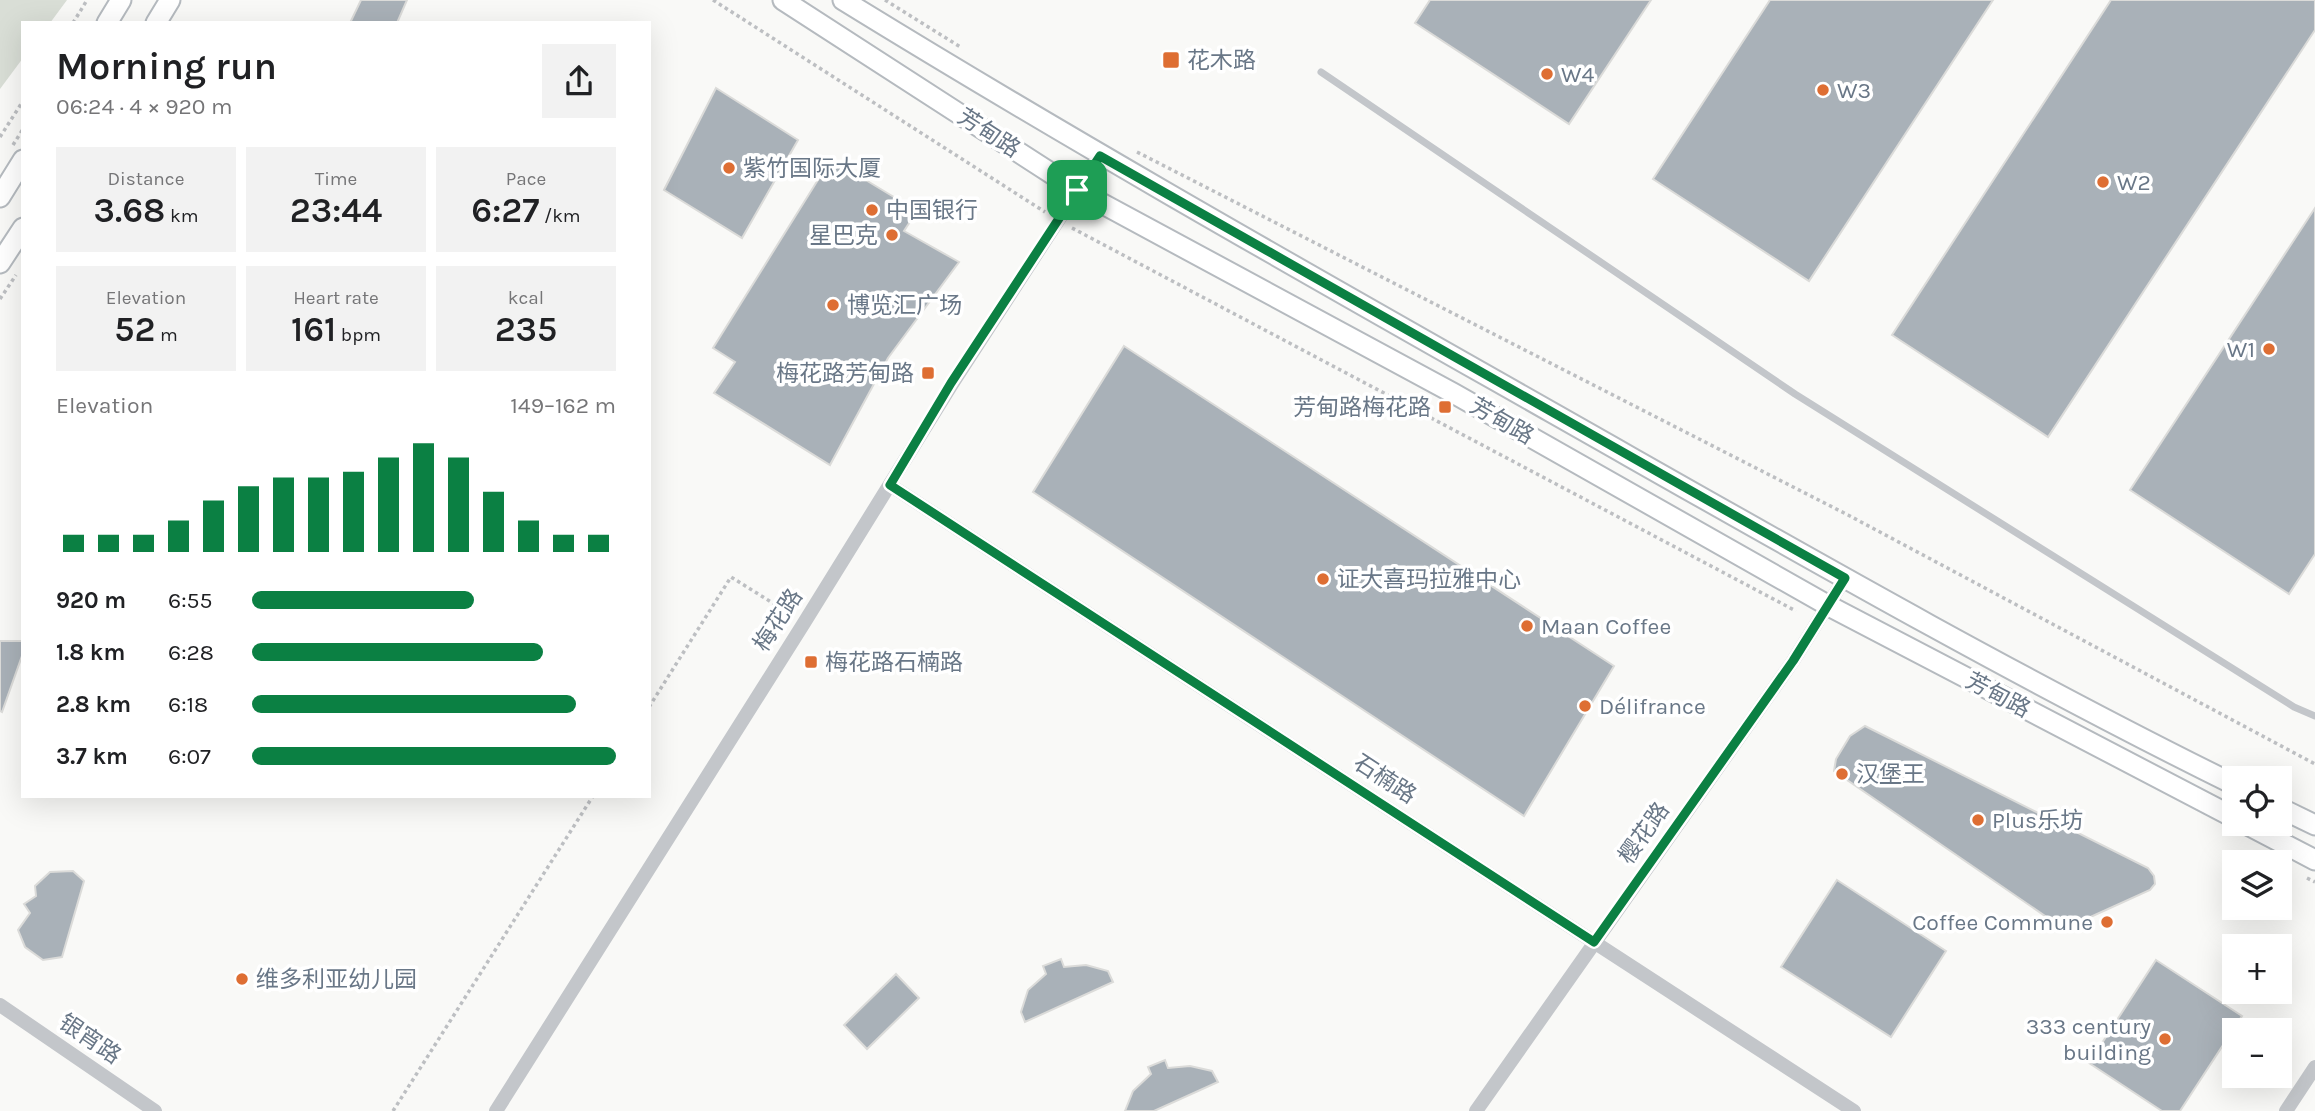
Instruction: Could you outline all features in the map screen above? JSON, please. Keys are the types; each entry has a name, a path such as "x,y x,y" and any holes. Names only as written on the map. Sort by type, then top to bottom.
{"main road":[{"path":"108,21 121,0"},
{"path":"157,21 170,0"},
{"name":"芳甸路","path":"783,0 1077,190 1453,393 1829,606 2222,811"},
{"name":"芳甸路","path":"843,0 1100,156 1845,578 2062,697 2222,778"},
{"path":"0,197 21,163"},
{"path":"9,268 21,234"},
{"path":"2292,814 2315,825"},
{"path":"2269,836 2315,860"}],"street":[{"name":"梅花路","path":"496,1111 804,623 951,383 1100,156"},
{"name":"石楠路","path":"890,485 1854,1111"},
{"name":"樱花路","path":"1475,1111 1818,623 1845,578"},
{"name":"银宵路","path":"0,1005 155,1111"},
{"path":"2286,1111 2315,1067"}],"lane":[{"path":"1321,72 1795,394 2294,707 2315,716"}],"path":[{"path":"74,21 87,0"},
{"path":"713,0 1057,220 1818,623"},
{"path":"885,0 966,51"},
{"path":"0,137 21,105"},
{"path":"1132,149 1848,515 2315,764"},
{"path":"0,299 9,268"},
{"path":"651,704 731,577 804,623"},
{"path":"393,1111 592,798"}],"shaded area":[{"path":"0,0 67,0 51,21 21,21 21,61 0,89"}],"building":[{"path":"361,0 407,0 398,21 351,21"},
{"name":"W4","path":"1430,0 1651,0 1569,124 1415,23"},
{"name":"W3","path":"1770,0 1993,0 1809,281 1653,179"},
{"name":"W2","path":"2111,0 2315,0 2315,30 2048,437 1892,335"},
{"name":"紫竹国际大厦","path":"716,88 798,140 742,238 664,190"},
{"name":"博览汇广场","path":"831,159 917,211 904,231 959,262 888,358 830,465 714,393 735,362 713,348"},
{"name":"W1","path":"2315,208 2315,554 2289,594 2130,490"},
{"name":"证大喜玛拉雅中心","path":"1124,346 1614,666 1524,816 1033,492"},
{"path":"0,641 21,641 21,659 2,712"},
{"name":"Plus乐坊","path":"1865,726 2148,868 2154,876 2155,884 2150,890 2064,929 1834,771 1836,759 1850,736"},
{"path":"73,871 84,881 62,957 43,960 25,947 18,930 30,913 24,904 36,896 35,886 50,872"},
{"path":"1837,880 1946,951 1891,1037 1781,967"},
{"path":"1061,959 1064,967 1086,965 1108,971 1113,982 1025,1022 1021,1012 1028,990 1046,974 1043,966"},
{"name":"333 century building","path":"2156,960 2242,1016 2222,1018 2222,1047 2180,1111 2162,1111 2089,1063"},
{"path":"896,974 919,998 867,1049 844,1025"},
{"path":"1165,1060 1168,1068 1190,1066 1212,1071 1218,1082 1154,1111 1125,1111 1133,1091 1151,1074 1148,1067"}],"place":[{"name":"花木路","path":"1171,60"},
{"name":"W4","path":"1547,74"},
{"name":"W3","path":"1823,90"},
{"name":"紫竹国际大厦","path":"729,168"},
{"name":"W2","path":"2103,182"},
{"name":"中国银行","path":"872,210"},
{"name":"星巴克","path":"892,235"},
{"name":"博览汇广场","path":"833,305"},
{"name":"W1","path":"2269,349"},
{"name":"梅花路芳甸路","path":"928,373"},
{"name":"芳甸路梅花路","path":"1445,407"},
{"name":"证大喜玛拉雅中心","path":"1323,579"},
{"name":"Maan Coffee","path":"1527,626"},
{"name":"梅花路石楠路","path":"811,662"},
{"name":"Délifrance","path":"1585,706"},
{"name":"汉堡王","path":"1842,774"},
{"name":"Plus乐坊","path":"1978,820"},
{"name":"Coffee Commune","path":"2107,922"},
{"name":"维多利亚幼儿园","path":"242,979"},
{"name":"333 century building","path":"2165,1039"}],"route":[{"path":"1100,156 1845,578 1793,661 1594,942 890,485 951,383 1077,190 1100,156"}]}
